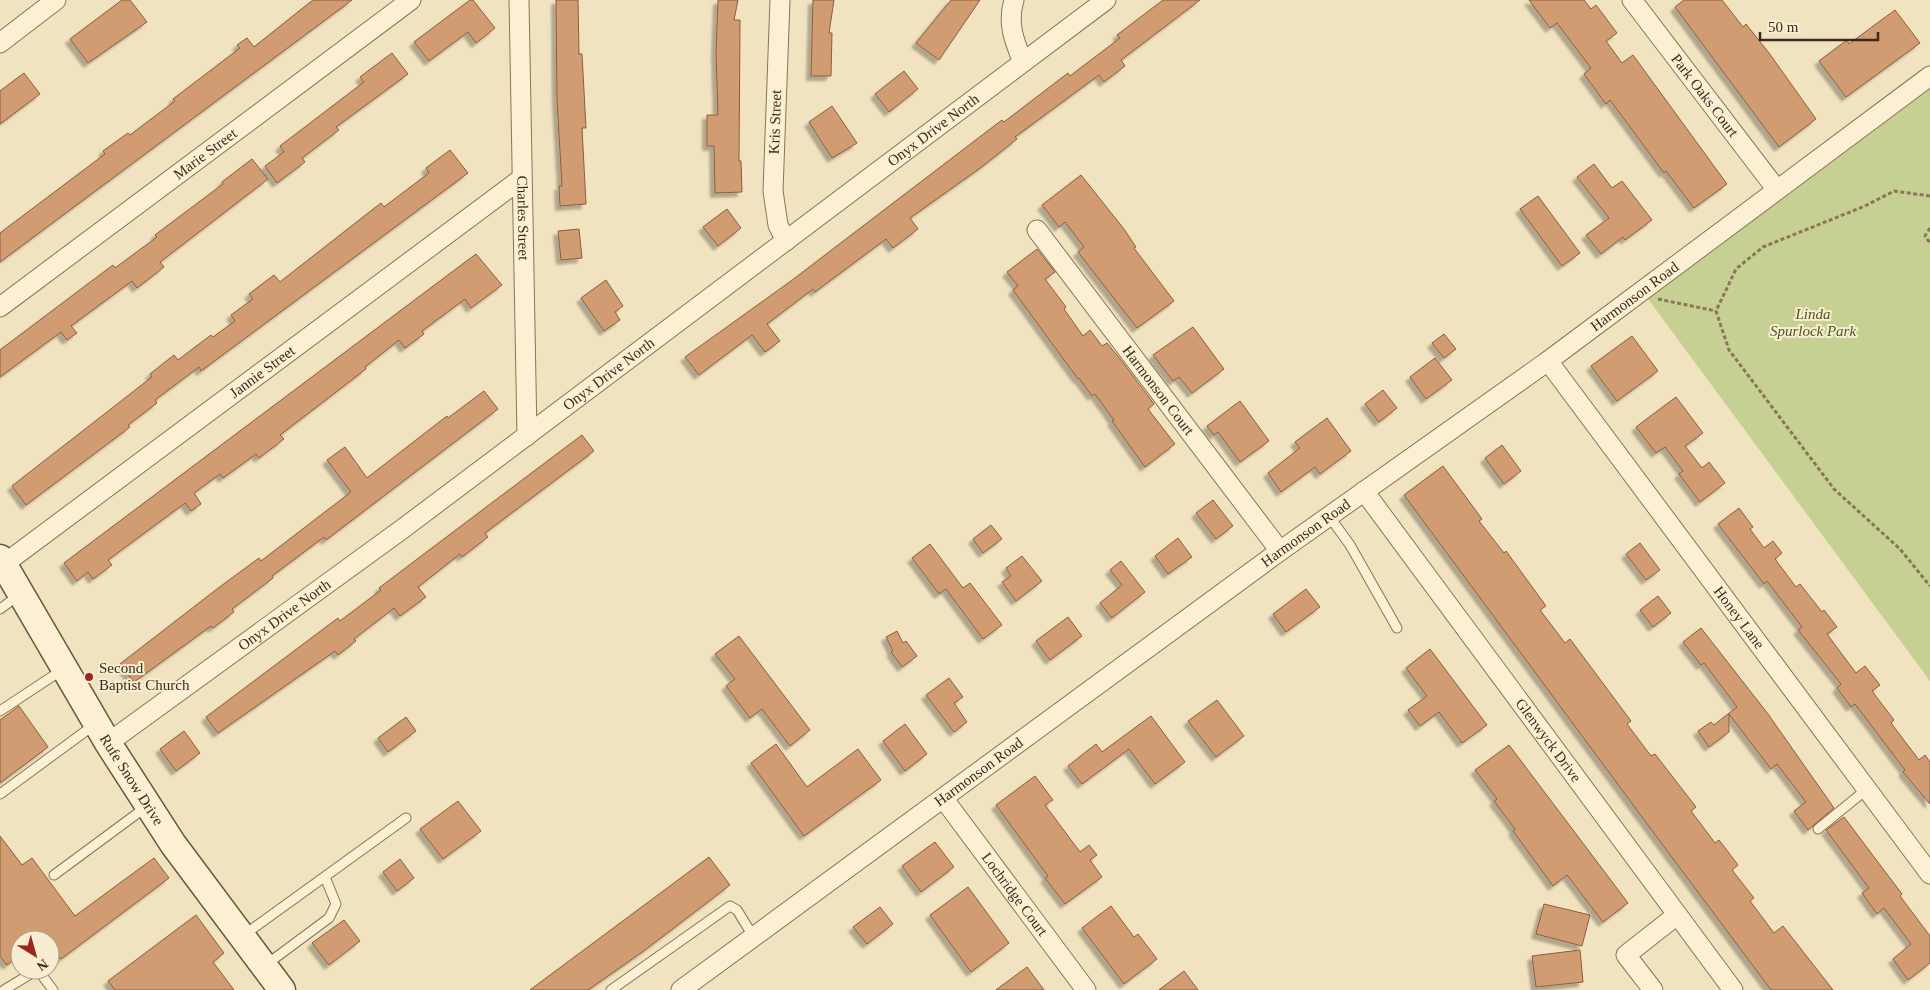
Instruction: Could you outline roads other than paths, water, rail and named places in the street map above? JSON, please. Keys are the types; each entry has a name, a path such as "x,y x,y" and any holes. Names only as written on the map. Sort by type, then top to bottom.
{"main road":[{"name":"Rufe Snow Drive","path":"2,561 102,733 173,844 282,990"}],"street":[{"path":"0,43 34,7 56,0"},
{"name":"Marie Street","path":"0,307 411,0"},
{"name":"Charles Street","path":"519,0 527,436"},
{"name":"Kris Street","path":"780,0 773,191 778,225 786,241"},
{"path":"1014,0 1010,24 1013,39 1023,62"},
{"name":"Onyx Drive North","path":"102,733 527,436 1106,0"},
{"name":"Park Oaks Court","path":"1632,0 1777,190"},
{"name":"Harmonson Road","path":"681,990 1280,551 1548,361 1930,76"},
{"name":"Jannie Street","path":"2,561 522,178"},
{"name":"Harmonson Court","path":"1037,230 1280,551"},
{"name":"Honey Lane","path":"1548,361 1930,874"},
{"name":"Glenwyck Drive","path":"1364,491 1733,990"},
{"name":"Lochridge Court","path":"943,798 1086,990"},
{"path":"1652,990 1626,955 1677,915"}],"lane":[{"path":"1329,516 1350,545 1397,628"},
{"path":"0,609 22,594"},
{"path":"0,711 64,669"},
{"path":"0,794 102,733"},
{"path":"1818,829 1867,790"},
{"path":"54,875 148,805"},
{"path":"241,936 406,818"},
{"path":"264,966 329,918 336,904 324,877"},
{"path":"611,990 730,906 737,910 753,936"},
{"path":"4,990 21,980"},
{"path":"46,980 54,990"}],"place":[{"name":"Second Baptist Church","path":"89,677"}],"park label":[{"name":"Linda Spurlock Park","path":"1813,322"}]}
